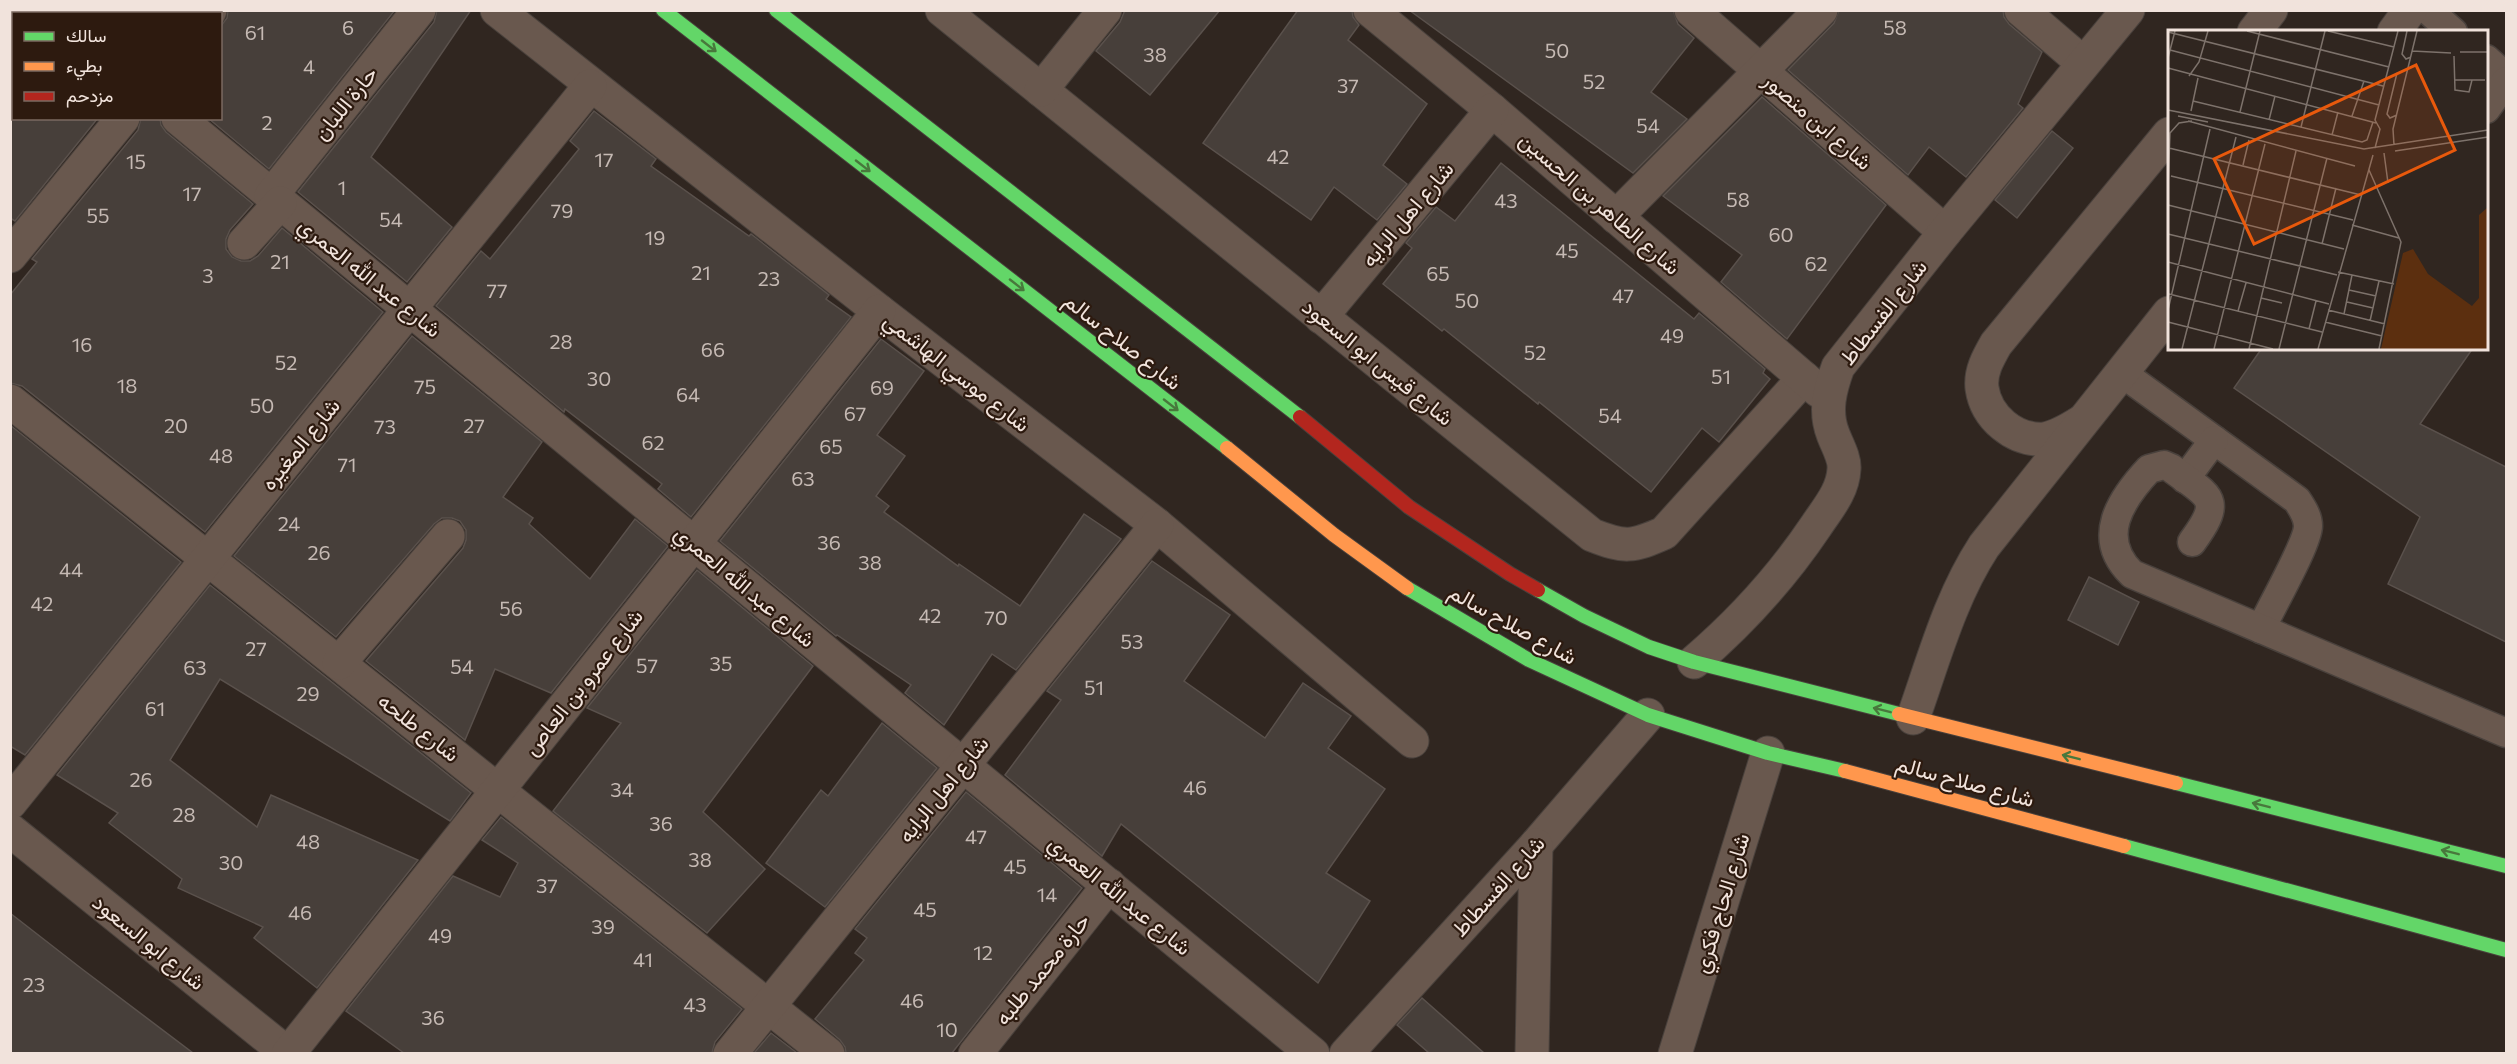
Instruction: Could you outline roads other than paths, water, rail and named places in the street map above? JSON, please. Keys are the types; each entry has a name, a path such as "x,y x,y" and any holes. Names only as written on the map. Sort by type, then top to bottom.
{"highway":[{"name":"شارع صلاح سالم","path":"663,10 1275,485 1334,535 1396,581 1529,660 1648,715 1768,753 1863,775 2506,950"},
{"name":"شارع صلاح سالم","path":"776,10 1315,429 1408,507 1510,574 1584,616 1649,647 1694,662 2506,866"}],"street":[{"name":"حارة اللبان","path":"244,243 419,10"},
{"name":"شارع موسي الهاشمي","path":"497,10 590,86 1156,525 1412,741"},
{"name":"شارع قيس ابو السعود","path":"942,10 1592,535 1618,545 1640,544 1664,533 1804,378"},
{"path":"1041,90 1105,10"},
{"name":"شارع الطاهر بن الحسين","path":"1370,10 1492,111 1829,399"},
{"name":"شارع ابن منصور","path":"1691,10 1945,232"},
{"path":"1616,217 1821,10"},
{"path":"2021,10 2083,63"},
{"name":"شارع الفسطاط","path":"1694,662 1742,619 1773,586 1796,556 1841,486 1844,467 1832,431 1829,399 1830,388 1838,367 1945,232 2128,10"},
{"path":"2256,30 2271,10"},
{"path":"2395,30 2410,10"},
{"name":"شارع المغيره","path":"10,803 590,86"},
{"name":"شارع اهل الرايه","path":"1322,317 1492,111"},
{"path":"10,256 121,120"},
{"name":"شارع عبد الله العمري","path":"180,120 1313,1053"},
{"path":"2083,421 2066,432 2044,439 2022,436 2002,425 1988,408 1982,387 1985,364 1996,344 2168,135"},
{"name":"شارع عمرو بن العاص","path":"288,1053 879,311"},
{"path":"1913,718 1955,599 1968,571 1984,546 2168,315"},
{"name":"شارع طلحه","path":"10,401 828,1053"},
{"name":"شارع اهل الرايه","path":"730,1053 1156,525"},
{"path":"339,663 448,536"},
{"name":"شارع الفسطاط","path":"1346,1053 1536,845 1648,715"},
{"name":"شارع الحاج فكري","path":"1675,1053 1768,753"},
{"name":"شارع ابو السعود","path":"10,830 288,1053"},
{"path":"1532,1053 1536,845"},
{"name":"حارة محمد طلبه","path":"975,1053 1109,885"}],"lane":[{"path":"2428,10 2451,30"},
{"path":"2487,60 2506,77"},
{"path":"2487,108 2506,81"},
{"path":"2122,373 2297,500 2308,520 2306,537 2260,629"},
{"path":"2185,478 2214,440"},
{"path":"2192,542 2208,520 2211,505 2207,497 2185,478 2164,465 2149,469 2115,520 2112,535 2115,549 2122,563 2132,574 2506,733"}]}
